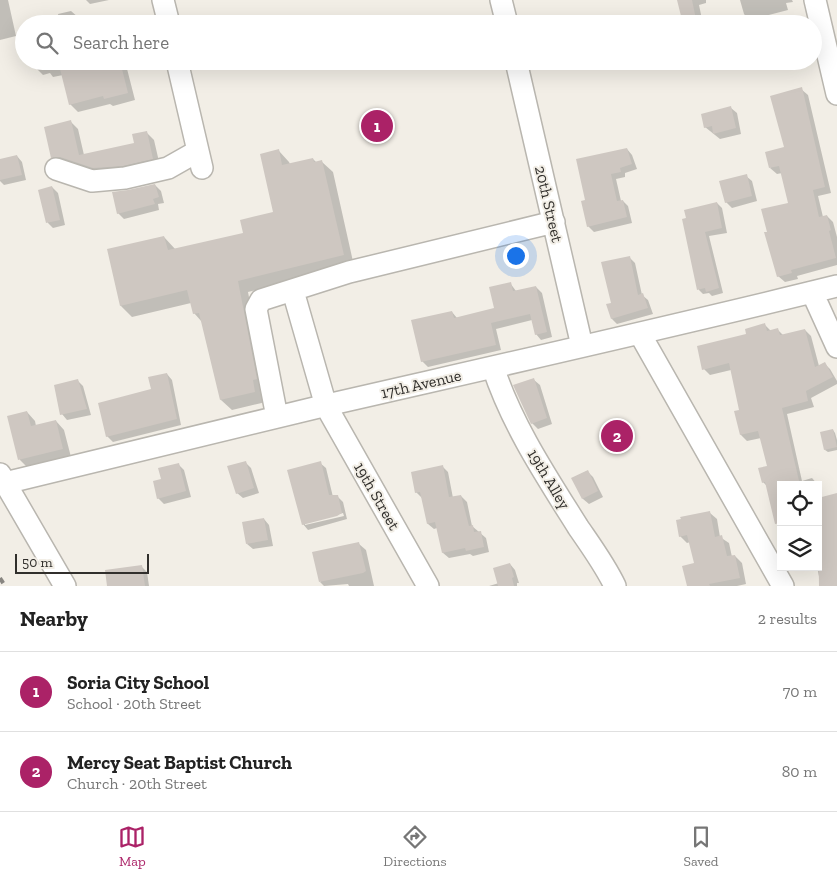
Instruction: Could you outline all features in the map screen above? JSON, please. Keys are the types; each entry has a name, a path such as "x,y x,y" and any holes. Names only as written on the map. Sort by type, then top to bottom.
{"street":[{"path":"163,0 167,15"},
{"path":"501,0 505,15"},
{"path":"815,0 819,15"},
{"path":"822,30 837,94"},
{"path":"56,169 92,181 125,178 200,160 179,70"},
{"name":"20th Street","path":"518,70 582,346"},
{"path":"277,417 256,309 261,300 349,272 554,222"},
{"name":"17th Avenue","path":"3,478 640,334 837,286"},
{"name":"19th Street","path":"294,291 326,406 428,586"},
{"path":"812,292 837,347"},
{"path":"640,334 783,586"},
{"name":"19th Alley","path":"493,367 502,396 516,424 548,480 615,586"},
{"path":"3,478 65,586"}],"building":[{"path":"677,0 692,0 695,15 681,15"},
{"path":"60,70 122,70 128,93 104,99 103,96 69,105"},
{"path":"802,87 825,187 813,190 819,217 827,215 836,258 791,270 792,273 777,277 764,232 767,232 761,209 788,203 779,166 769,168 765,152 784,147 770,96"},
{"path":"731,106 736,128 713,134 712,126 704,128 701,114"},
{"path":"71,120 79,155 134,143 132,134 147,131 153,159 123,166 93,168 60,157 51,158 44,127"},
{"path":"627,148 632,164 620,168 621,172 611,174 617,201 623,200 627,217 587,227 581,201 585,200 576,159"},
{"path":"279,149 282,165 313,158 314,162 322,160 344,255 238,281 257,379 253,380 255,392 220,400 199,313 193,314 187,290 120,306 107,249 164,236 168,250 243,233 240,220 273,212 260,154"},
{"path":"17,155 22,175 0,180 0,159"},
{"path":"747,174 752,196 725,203 719,181"},
{"path":"155,184 159,197 153,199 155,204 117,214 112,192"},
{"path":"52,186 60,220 46,223 38,190"},
{"path":"717,202 722,228 705,232 719,288 706,292 705,288 697,290 682,219 686,218 684,210"},
{"path":"630,256 638,295 643,293 648,308 611,319 606,304 611,303 601,262"},
{"path":"511,282 513,291 536,286 547,332 535,335 530,314 491,323 496,345 421,362 411,320 452,311 454,318 494,308 489,287"},
{"path":"765,323 767,331 778,328 780,335 805,329 815,367 825,362 833,377 806,391 808,401 782,408 799,481 777,481 777,524 775,524 765,482 762,483 758,468 767,466 758,431 740,435 734,411 739,410 729,363 702,370 697,346 746,334 745,329"},
{"path":"167,373 177,419 106,437 98,403 151,389 148,377"},
{"path":"534,378 547,418 531,424 513,385"},
{"path":"78,379 87,409 60,415 54,385"},
{"path":"27,411 31,426 56,420 63,449 18,460 7,416"},
{"path":"833,429 837,447 824,450 820,432"},
{"path":"246,461 254,488 236,494 227,466"},
{"path":"321,461 329,495 338,495 342,513 302,525 287,470"},
{"path":"179,463 186,491 157,499 153,481 161,479 158,468"},
{"path":"443,465 449,497 461,495 469,526 473,525 474,532 481,531 484,547 466,551 465,548 442,553 435,522 427,524 420,492 415,493 411,472"},
{"path":"588,470 598,491 582,499 571,478"},
{"path":"837,493 837,586 819,586 819,571 822,571 822,497"},
{"path":"710,511 715,537 722,535 727,556 735,555 740,578 709,584 710,586 687,586 682,566 694,563 687,535 679,537 676,520 681,519 680,517"},
{"path":"264,518 268,540 246,544 242,522"},
{"path":"359,542 366,571 319,582 312,552"},
{"path":"510,563 514,577 512,578 514,586 498,586 493,568"},
{"path":"142,565 145,586 107,586 105,570"}],"railway":[{"path":"0,578 5,586"}],"place":[{"name":"Soria City School","path":"377,126"},
{"name":"Mercy Seat Baptist Church","path":"617,436"}]}
